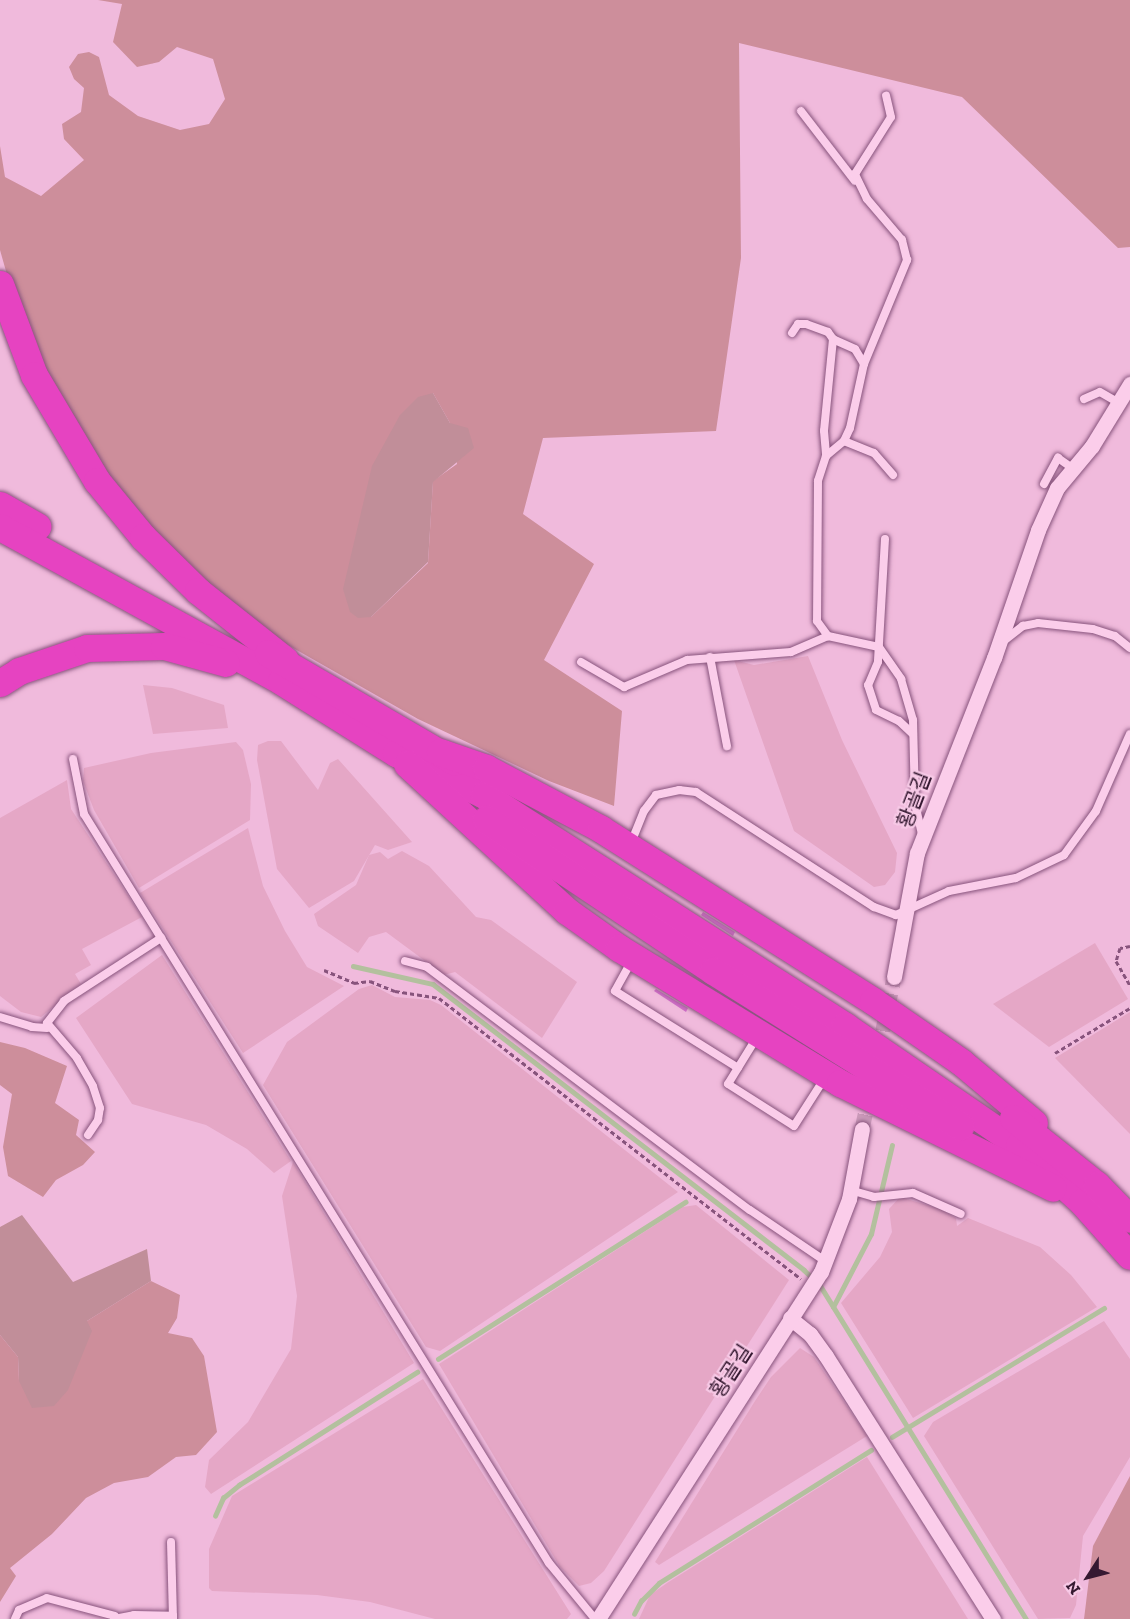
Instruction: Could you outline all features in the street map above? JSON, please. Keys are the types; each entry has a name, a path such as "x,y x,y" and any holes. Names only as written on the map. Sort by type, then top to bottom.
{"highway":[{"path":"0,284 34,375 97,481 143,537 287,674"},
{"path":"0,506 287,674 396,753 567,911 634,957 826,1075 1089,1193"},
{"path":"0,527 434,749 913,1051 1019,1123 1089,1193"},
{"path":"0,683 55,657 87,648 126,645 164,646 287,674"},
{"path":"434,749 486,768 630,847 873,1001 961,1062 1054,1139 1130,1256"},
{"path":"396,753 484,795 845,1026 1130,1219"}],"street":[{"name":"황골길","path":"894,977 905,911 923,835 998,646 1038,530 1056,488 1071,467 1092,446 1130,384"},
{"name":"황골길","path":"597,1619 823,1266 850,1190 862,1129"},
{"path":"790,1318 810,1334 826,1356 993,1619"}],"lane":[{"path":"857,185 858,166 891,117 886,96"},
{"path":"801,111 907,250 897,292 864,364 844,441 826,456"},
{"path":"792,333 798,324 806,324 828,332 832,339 824,431 826,456 818,481 816,605 817,621 828,636"},
{"path":"832,339 855,349 864,364"},
{"path":"1084,399 1100,392 1119,403"},
{"path":"844,441 868,449 893,475"},
{"path":"1044,484 1058,458 1071,467"},
{"path":"885,539 879,647 876,670 868,685 876,710 899,721 913,734"},
{"name":"황골길","path":"998,646 1023,626 1038,623 1093,628 1115,636 1130,648"},
{"path":"581,662 624,687 687,660 791,652 828,636 879,647 901,679 909,703 913,734 915,804 923,835"},
{"path":"710,657 727,746"},
{"path":"630,847 644,811 656,795 679,790 696,792 889,916 949,891 1016,878 1064,855 1104,796 1130,734"},
{"path":"73,759 80,806 549,1563 597,1619"},
{"path":"47,1028 51,1015 64,1001 161,938"},
{"path":"634,957 615,991 738,1068"},
{"path":"405,961 427,967 823,1266"},
{"path":"0,1017 32,1027 47,1028 77,1058 93,1086 99,1108 98,1120 88,1135"},
{"path":"758,1035 728,1084 794,1126 826,1075"},
{"path":"850,1190 879,1196 913,1192 961,1214"},
{"path":"15,1619 19,1610 47,1598 114,1617 173,1617 171,1542"}],"path":[{"path":"1130,946 1120,948 1116,961 1130,985"},
{"path":"324,970 354,983 370,981 395,991 439,998 794,1272 810,1289"},
{"path":"1055,1053 1130,1008"}],"shaded area":[{"path":"98,0 1130,0 1130,247 1118,248 962,97 739,43 741,258 716,431 543,438 523,514 594,564 544,660 622,711 614,806 549,781 418,719 272,636 156,538 66,420 15,303 0,250 0,146 5,177 41,196 84,160 64,139 62,124 81,112 84,88 74,79 69,67 78,54 89,52 99,57 109,95 138,116 180,130 209,124 225,99 213,59 177,47 159,62 137,67 113,42 122,4","holes":["433,393 450,423 457,464 433,481 428,563 371,617"]},
{"path":"433,393 450,423 468,428 474,448 433,482 428,562 371,617 358,618 350,612 343,589 372,466 400,415 418,397"},
{"path":"808,656 842,740 897,853 895,872 885,885 874,887 794,831 734,660 754,665"},
{"path":"143,685 172,688 224,705 228,728 153,734"},
{"path":"268,741 281,741 318,790 330,763 338,759 412,842 388,850 375,845 354,881 309,908 277,869 257,760 258,745"},
{"path":"236,742 243,750 251,784 250,820 139,888 94,810 83,781 84,768 151,753"},
{"path":"67,780 71,809 142,917 82,949 91,965 75,974 81,984 41,1017 21,1012 0,996 0,818"},
{"path":"248,828 263,886 285,931 307,967 344,986 243,1053 140,893"},
{"path":"402,851 429,866 476,917 491,920 577,982 542,1038 455,972 444,975 386,932 369,937 358,953 318,926 314,914 356,885 369,855 380,852 388,859"},
{"path":"1095,943 1128,999 1049,1047 993,1004"},
{"path":"162,955 291,1161 274,1173 247,1149 206,1125 132,1104 76,1018"},
{"path":"372,985 395,997 430,1000 441,1005 678,1192 440,1351 426,1347 263,1085 287,1042 359,989"},
{"path":"1130,1012 1130,1134 1055,1058"},
{"path":"0,1042 25,1048 67,1066 55,1103 79,1120 76,1135 95,1152 83,1165 56,1180 43,1197 8,1176 3,1147 12,1094 0,1085"},
{"path":"293,1162 414,1363 211,1494 205,1487 209,1460 248,1422 291,1349 297,1296 282,1196"},
{"path":"900,1197 940,1209 956,1218 957,1226 968,1218 1040,1247 1071,1275 1097,1307 913,1418 841,1303 880,1257 892,1232 889,1209"},
{"path":"696,1205 789,1280 604,1571 591,1583 579,1586 560,1567 439,1364 683,1207"},
{"path":"22,1215 73,1282 147,1249 151,1281 87,1321 92,1331 68,1390 54,1406 32,1408 19,1381 18,1357 0,1335 0,1227"},
{"path":"151,1281 180,1295 177,1318 168,1333 192,1338 204,1356 217,1432 196,1455 176,1457 148,1477 114,1483 86,1498 52,1534 10,1568 16,1576 0,1602 0,1335 18,1357 19,1381 87,1321"},
{"path":"1104,1321 1130,1359 1130,1457 1083,1536 1076,1605 1070,1618 1038,1619 924,1436 933,1422"},
{"path":"800,1348 814,1357 867,1436 659,1565 655,1562 755,1401 771,1377"},
{"path":"423,1379 571,1614 567,1619 435,1619 370,1602 317,1595 212,1591 209,1588 209,1549 232,1496"},
{"path":"867,1457 968,1619 639,1619 650,1595"},
{"path":"1130,1476 1130,1619 1084,1619 1093,1546"}],"building":[{"path":"703,912 735,932 733,936 701,915"},
{"path":"656,989 688,1008 686,1012 654,991"}],"waterway":[{"path":"353,966 433,984 804,1270 820,1285 1026,1619"},
{"path":"833,1307 871,1234 892,1145"},
{"path":"438,1359 685,1202"},
{"path":"892,1437 1104,1308"},
{"path":"215,1516 223,1498 239,1485 417,1372"},
{"path":"634,1614 641,1601 659,1583 871,1450"}],"tunnel":[{"path":"878,1053 894,977"},
{"path":"862,1129 870,1091"}]}
